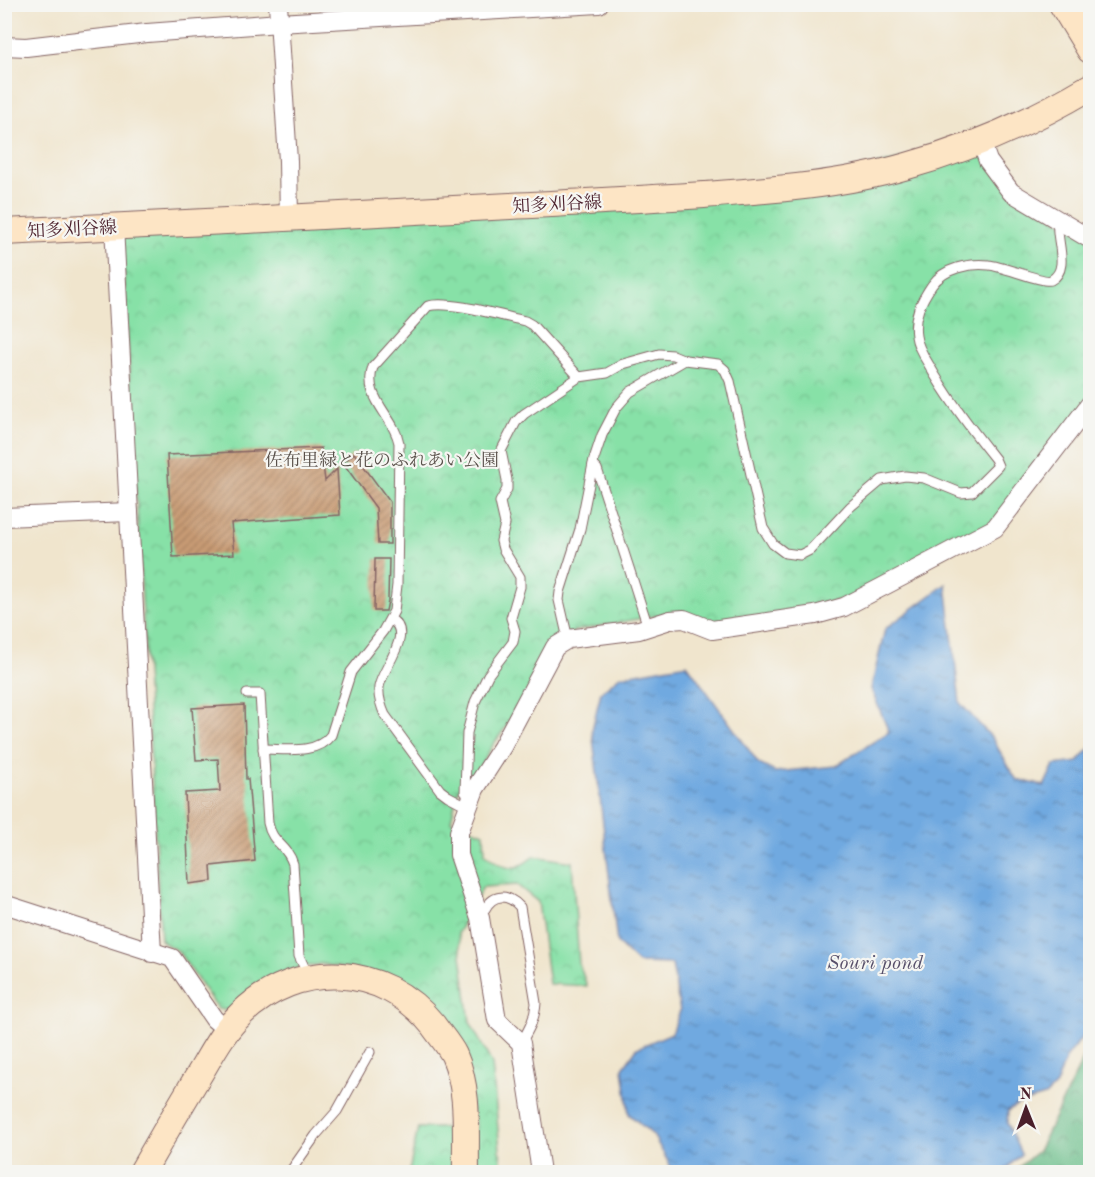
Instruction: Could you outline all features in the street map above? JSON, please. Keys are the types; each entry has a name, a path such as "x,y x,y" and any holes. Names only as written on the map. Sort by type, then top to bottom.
{"street":[{"path":"4,46 26,47 147,33 279,14 599,4"},
{"path":"1062,4 1090,50"},
{"path":"279,14 288,161 289,219"},
{"name":"知多刈谷線","path":"4,232 289,219 764,191 850,179 907,166 981,141 1056,108 1090,87"},
{"path":"981,141 988,161 1011,192 1090,238"},
{"path":"114,226 152,953"},
{"path":"541,1173 521,1043 497,1020 478,910 459,855 459,832 475,789 502,747 555,647 568,639 684,619 712,630 815,615 844,607 995,528 1090,404"},
{"path":"4,517 129,512"},
{"path":"4,904 172,958 214,1019 227,1030"},
{"path":"142,1173 227,1030 240,1015 268,993 284,985 309,976 345,976 381,985 407,999 423,1013 453,1055 460,1076 465,1109 466,1173"}],"lane":[{"path":"470,802 465,792 467,733 475,702 488,675 513,642 515,631 511,618 520,586 520,577 503,549 501,541 505,525 500,502 507,489 507,480 501,451 516,422 524,414 579,377 607,373 623,364 659,354 718,364 725,370 730,381 763,528 773,544 785,553 800,555 810,550 850,507 882,480 905,477 924,478 961,493 972,492 998,466 958,412 923,354 916,337 916,314 937,278 949,271 971,265 998,267 1040,280 1048,281 1053,278 1060,267 1062,257 1057,226 1060,220"},
{"path":"263,749 314,748 325,744 331,735 351,672 390,620 394,611 397,585 399,443 397,432 379,407 370,384 373,367 428,306 441,304 525,321 532,325 579,377"},
{"path":"568,639 559,600 560,592 580,529 593,465 602,435 616,408 630,392 685,360"},
{"path":"593,465 597,469 648,627"},
{"path":"390,620 399,628 400,639 398,648 382,676 379,689 380,702 386,715 441,790 448,796 470,802"},
{"path":"247,694 260,694 268,824 270,834 290,852 293,864 298,956 309,976"},
{"path":"478,910 485,909 490,900 498,897 514,901 520,907 536,1003 531,1026 521,1043"},
{"path":"290,1173 337,1111 370,1052"}],"green space":[{"name":"佐布里緑と花のふれあい公園","path":"981,141 1011,192 1090,239 1090,404 995,528 875,592 712,630 680,611 574,631 493,745 472,779 458,790 451,821 484,833 485,854 509,868 520,866 534,856 572,862 579,964 587,986 549,984 538,902 517,885 483,887 458,933 470,1022 492,1064 502,1172 409,1172 418,1128 476,1128 458,1040 441,1015 410,987 385,975 320,964 290,970 274,978 230,1011 218,1009 178,951 161,941 123,257 114,226 764,191"},
{"path":"1090,1045 1090,1172 1013,1172 1038,1151"}],"water":[{"name":"Souri pond","path":"946,584 960,703 992,738 1016,779 1044,786 1054,765 1078,762 1090,748 1090,1027 1066,1058 1056,1085 1045,1096 1018,1104 1008,1111 1007,1123 1021,1154 1003,1172 979,1172 975,1168 971,1172 674,1172 653,1135 629,1114 623,1068 637,1048 672,1033 680,1011 672,964 638,963 617,943 592,730 601,692 620,676 687,664 759,764 775,772 836,766 889,732 871,689 885,629"}],"building":[{"path":"321,448 325,481 337,469 340,515 231,523 234,554 173,557 167,455"},
{"path":"354,453 390,502 390,544 378,544 376,508 343,463"},
{"path":"375,559 389,559 386,611 374,611"},
{"path":"244,705 246,779 248,779 255,861 211,866 212,881 189,884 185,793 220,791 218,759 196,760 192,708"}]}
